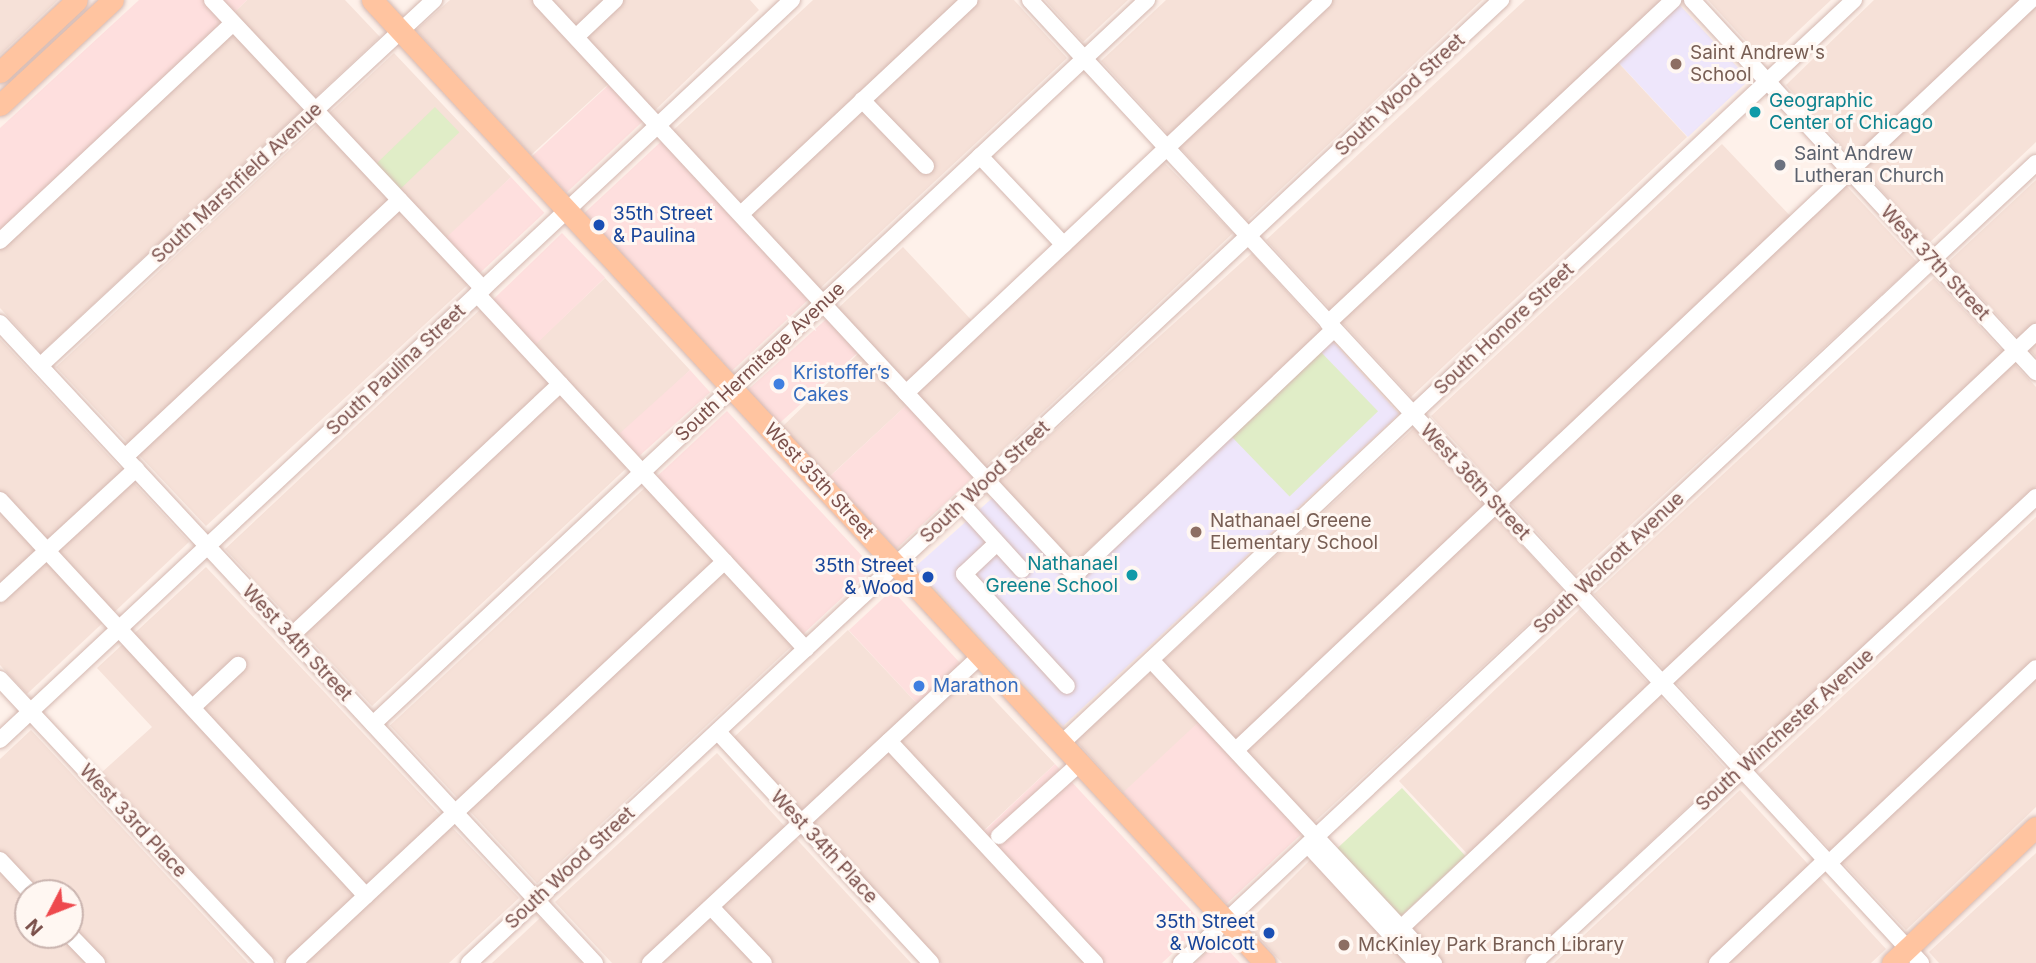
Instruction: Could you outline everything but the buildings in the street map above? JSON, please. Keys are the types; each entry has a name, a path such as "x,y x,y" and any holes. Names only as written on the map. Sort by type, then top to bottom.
{"main road":[{"path":"0,72 77,0"},
{"path":"0,105 113,0"},
{"name":"West 35th Street","path":"372,0 1265,963"},
{"path":"1892,963 1914,956 2036,827"}],"street":[{"path":"212,0 400,200 560,384 807,649"},
{"name":"South Marshfield Avenue","path":"40,366 435,0"},
{"path":"541,0 1074,575 1674,0"},
{"path":"576,37 615,0"},
{"name":"South Paulina Street","path":"0,740 792,0"},
{"path":"741,214 970,0"},
{"name":"West 36th Street","path":"1030,0 1914,956"},
{"name":"South Hermitage Avenue","path":"373,724 1147,0"},
{"path":"906,393 1324,0"},
{"name":"South Wood Street","path":"469,963 1501,0"},
{"name":"West 37th Street","path":"1692,0 2036,372"},
{"name":"South Honore Street","path":"1062,743 1854,0"},
{"path":"1236,750 2031,0"},
{"path":"0,241 233,23"},
{"path":"862,100 926,166"},
{"path":"980,156 1064,245"},
{"name":"South Wolcott Avenue","path":"1188,961 1226,921 2036,163"},
{"path":"0,594 47,551 131,463 400,200"},
{"name":"West 34th Street","path":"0,323 595,963"},
{"path":"1401,928 2036,332"},
{"path":"291,636 560,384"},
{"name":"South Winchester Avenue","path":"1534,963 2036,497"},
{"path":"0,500 366,896"},
{"path":"962,504 1022,570"},
{"path":"997,543 964,574 1067,686"},
{"path":"294,963 725,561"},
{"path":"650,963 981,656"},
{"path":"1151,660 1236,750 1416,963"},
{"path":"193,708 238,665"},
{"path":"1717,963 2036,668"},
{"name":"West 33rd Place","path":"0,679 266,963"},
{"name":"West 34th Place","path":"718,732 931,963"},
{"path":"889,741 1095,963"},
{"path":"999,836 1080,763"},
{"path":"1312,841 1434,963"},
{"path":"0,860 18,879"},
{"path":"711,907 764,963"},
{"path":"84,949 97,963"}],"shaded area":[{"path":"0,0 58,0 0,55"},
{"path":"139,0 247,0 0,241 0,128"},
{"path":"247,0 345,0 380,37 41,353 0,308 0,241"},
{"path":"450,0 750,0 759,10 649,116 614,79 531,155 416,30"},
{"path":"813,0 1014,0 1067,58 814,294 667,136"},
{"path":"1045,0 1128,0 1083,42"},
{"path":"1166,0 1482,0 1247,221 1101,61"},
{"path":"1525,0 1673,0 1613,57 1687,137 1411,397 1266,240"},
{"name":"Saint Andrew's School","path":"1675,0 1749,80 1688,137 1614,57"},
{"path":"1708,0 1831,0 1765,62"},
{"path":"1874,0 2036,0 2036,142 1929,243 1786,85"},
{"path":"394,53 511,177 442,244 474,279 206,526 56,367"},
{"path":"615,79 649,116 566,193 532,156"},
{"path":"667,136 814,294 732,371 584,213"},
{"path":"1722,144 1796,222 1841,180 1917,262 1576,575 1431,416"},
{"path":"1158,156 1233,233 979,472 912,400 829,477 782,427 864,348 833,313 903,247 977,326"},
{"path":"511,177 544,213 473,279 440,243"},
{"path":"2036,180 2036,357 1948,262"},
{"path":"562,233 605,278 530,350 487,305"},
{"path":"1252,253 1326,335 1067,569 993,487"},
{"path":"605,278 690,370 614,442 633,462 372,706 225,549 486,304 529,350"},
{"path":"1934,278 2036,387 2036,487 1746,758 1594,594"},
{"path":"833,313 864,347 778,424 748,390"},
{"name":"Nathanael Greene Elementary School","path":"1327,335 1399,414 1063,726 915,567 998,493 1074,574"},
{"path":"0,339 189,542 27,694 0,665"},
{"path":"690,370 710,392 632,463 612,440"},
{"path":"912,400 979,472 896,549 829,477"},
{"path":"727,411 874,568 798,639 651,482"},
{"path":"1414,428 1564,591 1308,828 1204,717 1125,795 1076,741"},
{"path":"651,482 798,640 537,883 390,725"},
{"path":"2036,517 2036,807 1906,930 1759,774"},
{"path":"206,567 519,898 449,963 278,963 101,773 152,727 97,668"},
{"path":"892,590 966,670 923,710 849,630"},
{"path":"1580,609 1727,770 1522,963 1282,963 1246,924 1324,846 1401,928 1473,860 1399,781"},
{"path":"848,630 923,710 966,670 1055,764 978,836 1096,963 941,963 733,738"},
{"path":"1204,717 1308,828 1226,904 1123,793"},
{"path":"31,730 248,963 0,963 0,759"},
{"path":"717,753 911,963 612,963 555,902"},
{"path":"1055,764 1204,924 1162,963 1096,963 978,837"},
{"path":"1740,790 1886,949 1871,963 1554,963"},
{"path":"2036,853 2036,963 1939,963 1929,952"},
{"path":"540,918 582,963 492,963"},
{"path":"1219,940 1240,963 1195,963"}],"green space":[{"path":"435,107 459,132 397,193 372,167"},
{"path":"1319,350 1378,411 1290,497 1231,435"},
{"path":"1402,788 1465,856 1399,918 1335,850"}],"place":[{"name":"Saint Andrew's School","path":"1676,64"},
{"name":"Geographic Center of Chicago","path":"1755,112"},
{"name":"Saint Andrew Lutheran Church","path":"1780,165"},
{"name":"35th Street & Paulina","path":"599,225"},
{"name":"Kristoffer’s Cakes","path":"779,384"},
{"name":"Nathanael Greene Elementary School","path":"1196,532"},
{"name":"Nathanael Greene School","path":"1132,575"},
{"name":"35th Street & Wood","path":"928,577"},
{"name":"Marathon","path":"919,686"},
{"name":"35th Street & Wolcott","path":"1269,933"},
{"name":"McKinley Park Branch Library","path":"1344,945"}]}
